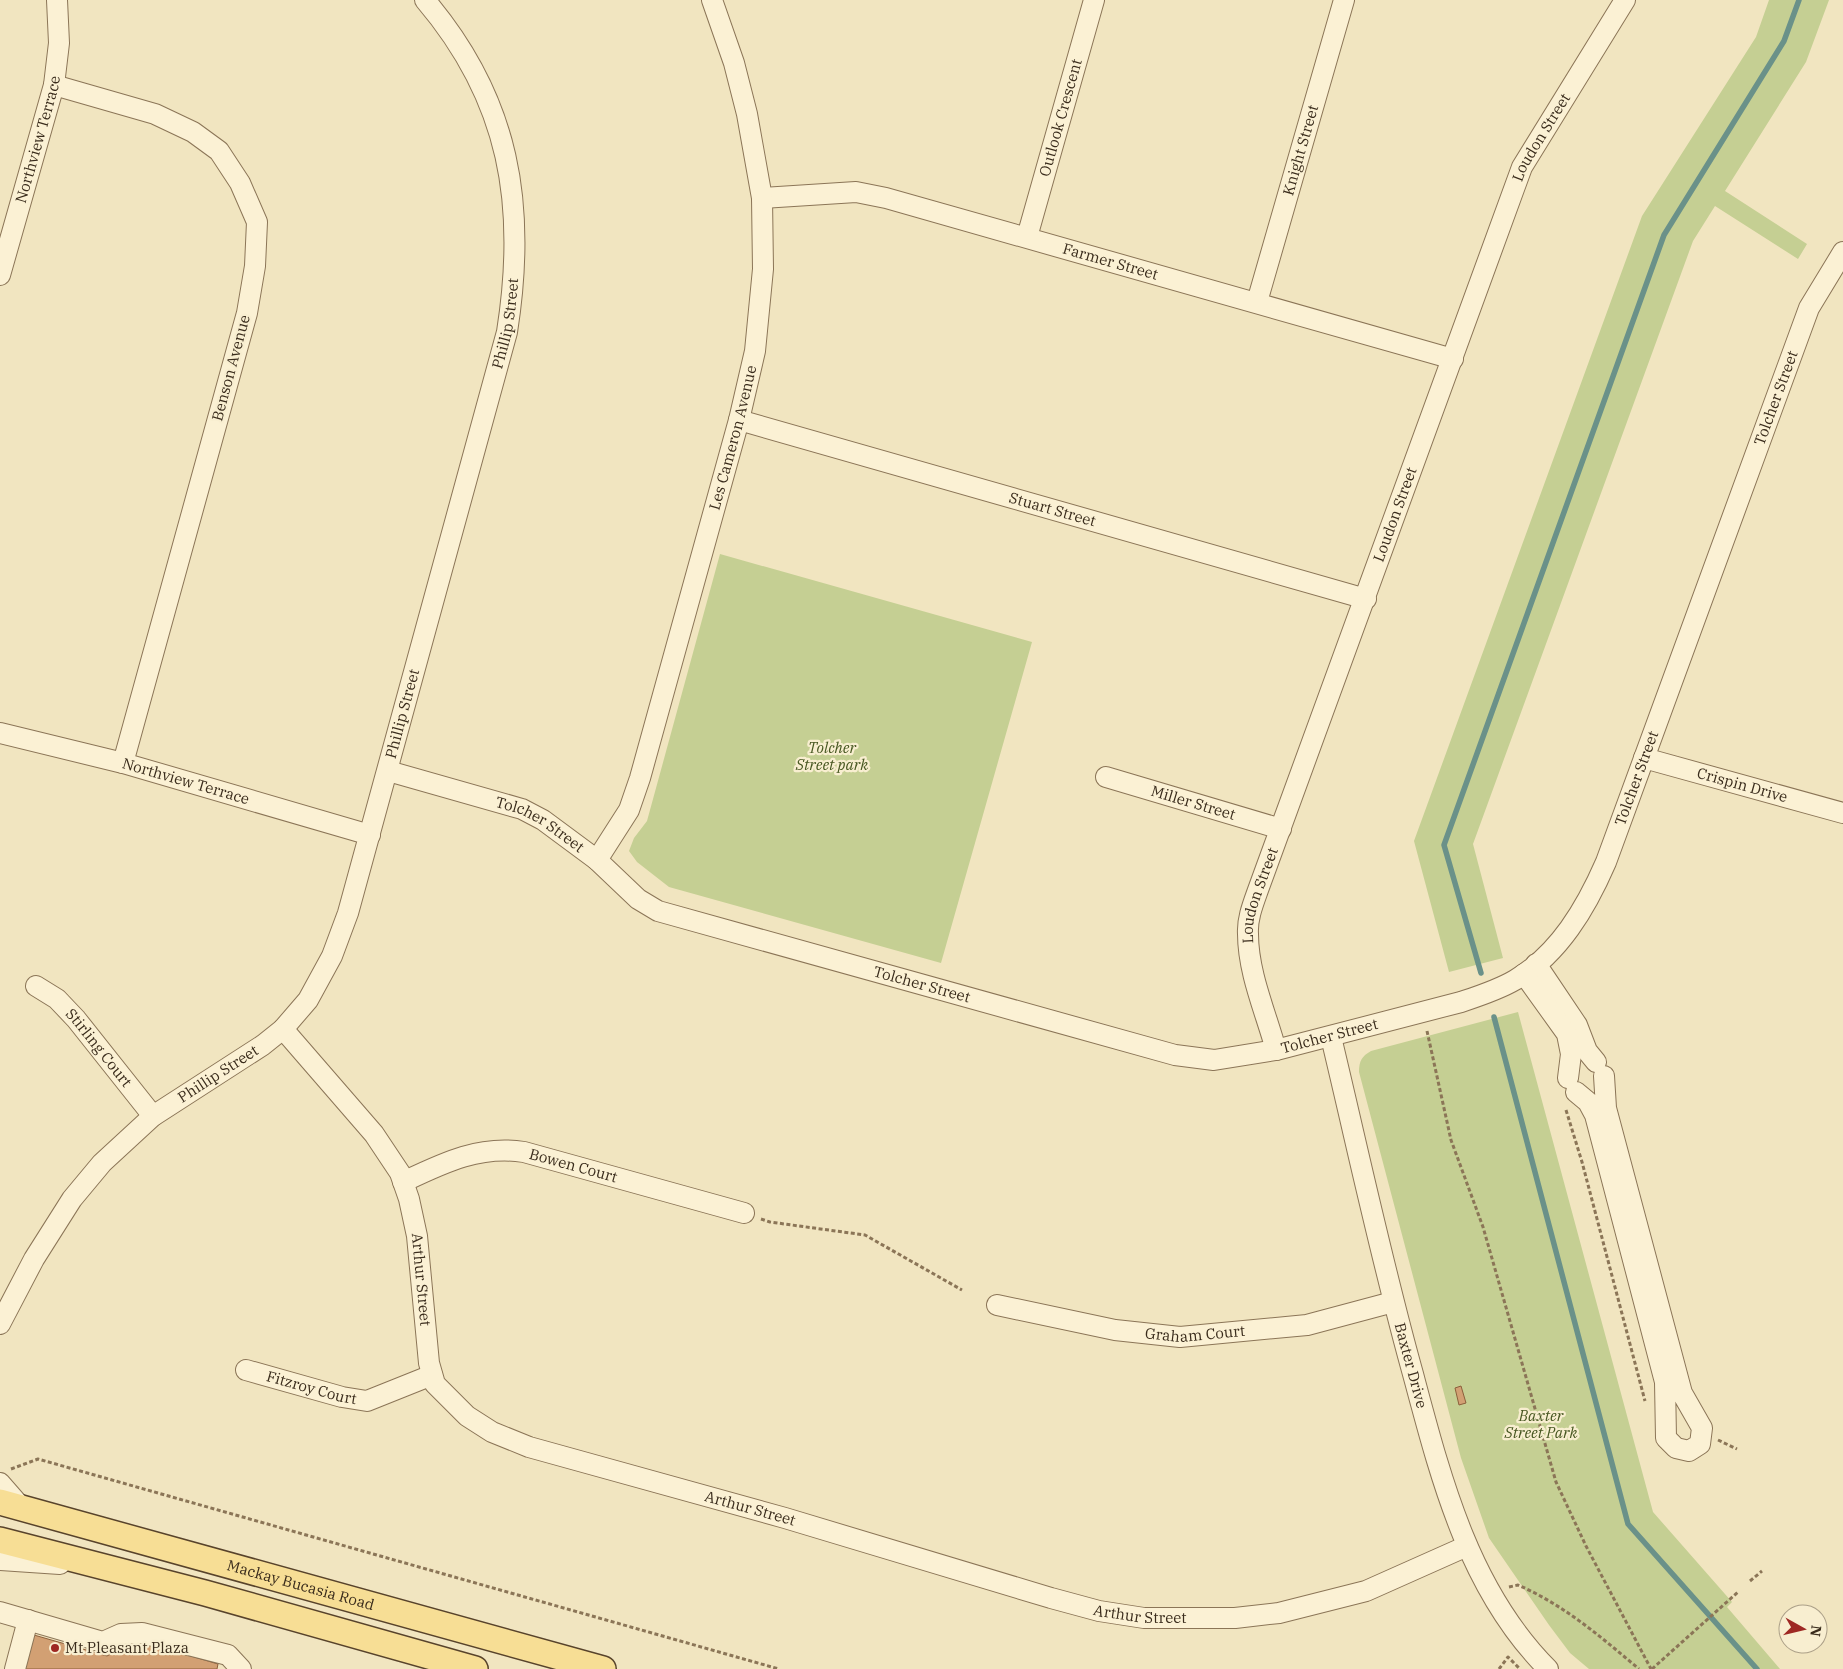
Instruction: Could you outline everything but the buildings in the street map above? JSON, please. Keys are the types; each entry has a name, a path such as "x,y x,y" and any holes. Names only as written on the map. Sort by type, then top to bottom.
{"main road":[{"name":"Mackay Bucasia Road","path":"10,1504 603,1669"},
{"path":"0,1540 102,1568 205,1593 475,1669"}],"street":[{"name":"Northview Terrace","path":"0,276 54,85 59,43 57,0"},
{"name":"Phillip Street","path":"1,1325 34,1259 72,1199 102,1163 153,1116 263,1046 283,1029 308,1000 332,956 348,913 507,332 514,288 516,246 513,196 502,138 480,82 451,30 425,0"},
{"name":"Les Cameron Avenue","path":"597,860 629,810 640,778 739,420 755,351 763,269 762,198 747,114 734,63 712,0"},
{"name":"Outlook Crescent","path":"1028,237 1094,0"},
{"name":"Knight Street","path":"1257,302 1344,0"},
{"name":"Loudon Street","path":"1276,1050 1253,970 1248,934 1250,914 1522,168 1625,0"},
{"name":"Benson Avenue","path":"54,85 155,114 193,132 220,151 240,183 257,222 255,266 247,313 123,763"},
{"name":"Farmer Street","path":"762,198 856,192 886,198 1453,359"},
{"name":"Tolcher Street","path":"388,772 522,809 543,820 597,860 638,899 658,911 1138,1045 1197,1059 1233,1058 1276,1050 1461,1002 1498,988 1530,969 1573,925 1590,898 1606,862 1809,308 1842,255"},
{"name":"Stuart Street","path":"739,420 1366,599"},
{"name":"Northview Terrace","path":"0,733 123,763 370,835"},
{"name":"Crispin Drive","path":"1644,758 1843,813"},
{"name":"Miller Street","path":"1106,777 1281,829"},
{"path":"1530,969 1577,1025 1587,1051 1600,1069 1606,1108 1682,1393 1702,1428 1701,1441 1697,1447 1689,1451 1676,1448 1666,1438 1665,1382 1595,1115 1590,1103 1570,1092"},
{"path":"1530,969 1567,1034 1571,1054 1570,1092"},
{"name":"Stirling Court","path":"36,986 57,999 76,1019 153,1116"},
{"name":"Arthur Street","path":"283,1029 374,1134 400,1173 417,1236 429,1364 432,1375 436,1384 467,1416 492,1432 528,1447 785,1518 1099,1611 1144,1618 1192,1620 1279,1613 1366,1590 1467,1546"},
{"name":"Baxter Drive","path":"1331,1037 1393,1302 1443,1487 1467,1546 1493,1597 1548,1669"},
{"path":"1570,1092 1571,1067 1577,1061 1585,1059 1600,1069"},
{"path":"1570,1092 1587,1095 1595,1093 1601,1087 1600,1069"},
{"name":"Bowen Court","path":"403,1182 458,1157 504,1149 524,1152 744,1213"},
{"name":"Graham Court","path":"997,1305 1115,1330 1180,1337 1307,1325 1393,1302"},
{"name":"Fitzroy Court","path":"246,1370 342,1397 367,1401 432,1375"},
{"path":"2,1477 10,1504"},
{"path":"0,1560 102,1568"},
{"path":"0,1612 103,1642 121,1634 142,1633 228,1655 241,1669"},
{"path":"15,1669 28,1620"}],"path":[{"path":"1427,1031 1451,1140 1482,1226 1556,1482 1586,1546 1651,1669 1738,1592"},
{"path":"1570,1092 1582,1162 1646,1406"},
{"path":"744,1213 770,1222 865,1235 962,1290"},
{"path":"2,1477 38,1459 779,1669"},
{"path":"1750,1581 1762,1571"},
{"path":"1506,1589 1518,1585 1560,1608 1591,1628 1639,1669"},
{"path":"1499,1669 1508,1657 1520,1669"}],"green space":[{"path":"1769,0 1829,0 1806,62 1725,191 1807,244 1798,259 1715,206 1693,241 1473,844 1503,958 1449,972 1414,841 1642,216 1756,37"},
{"name":"Tolcher Street park","path":"720,554 1032,642 941,963 669,887 637,862 629,851 634,838 647,821"},
{"name":"Baxter Street Park","path":"1518,1012 1653,1512 1732,1602 1727,1607 1780,1669 1589,1669 1570,1653 1489,1538 1461,1458 1359,1068 1362,1059 1371,1051"}],"waterway":[{"path":"1481,973 1444,845 1664,235 1784,41 1799,0"},
{"path":"1494,1017 1628,1524 1757,1669"}],"place":[{"name":"Mt Pleasant Plaza","path":"55,1648"}]}
